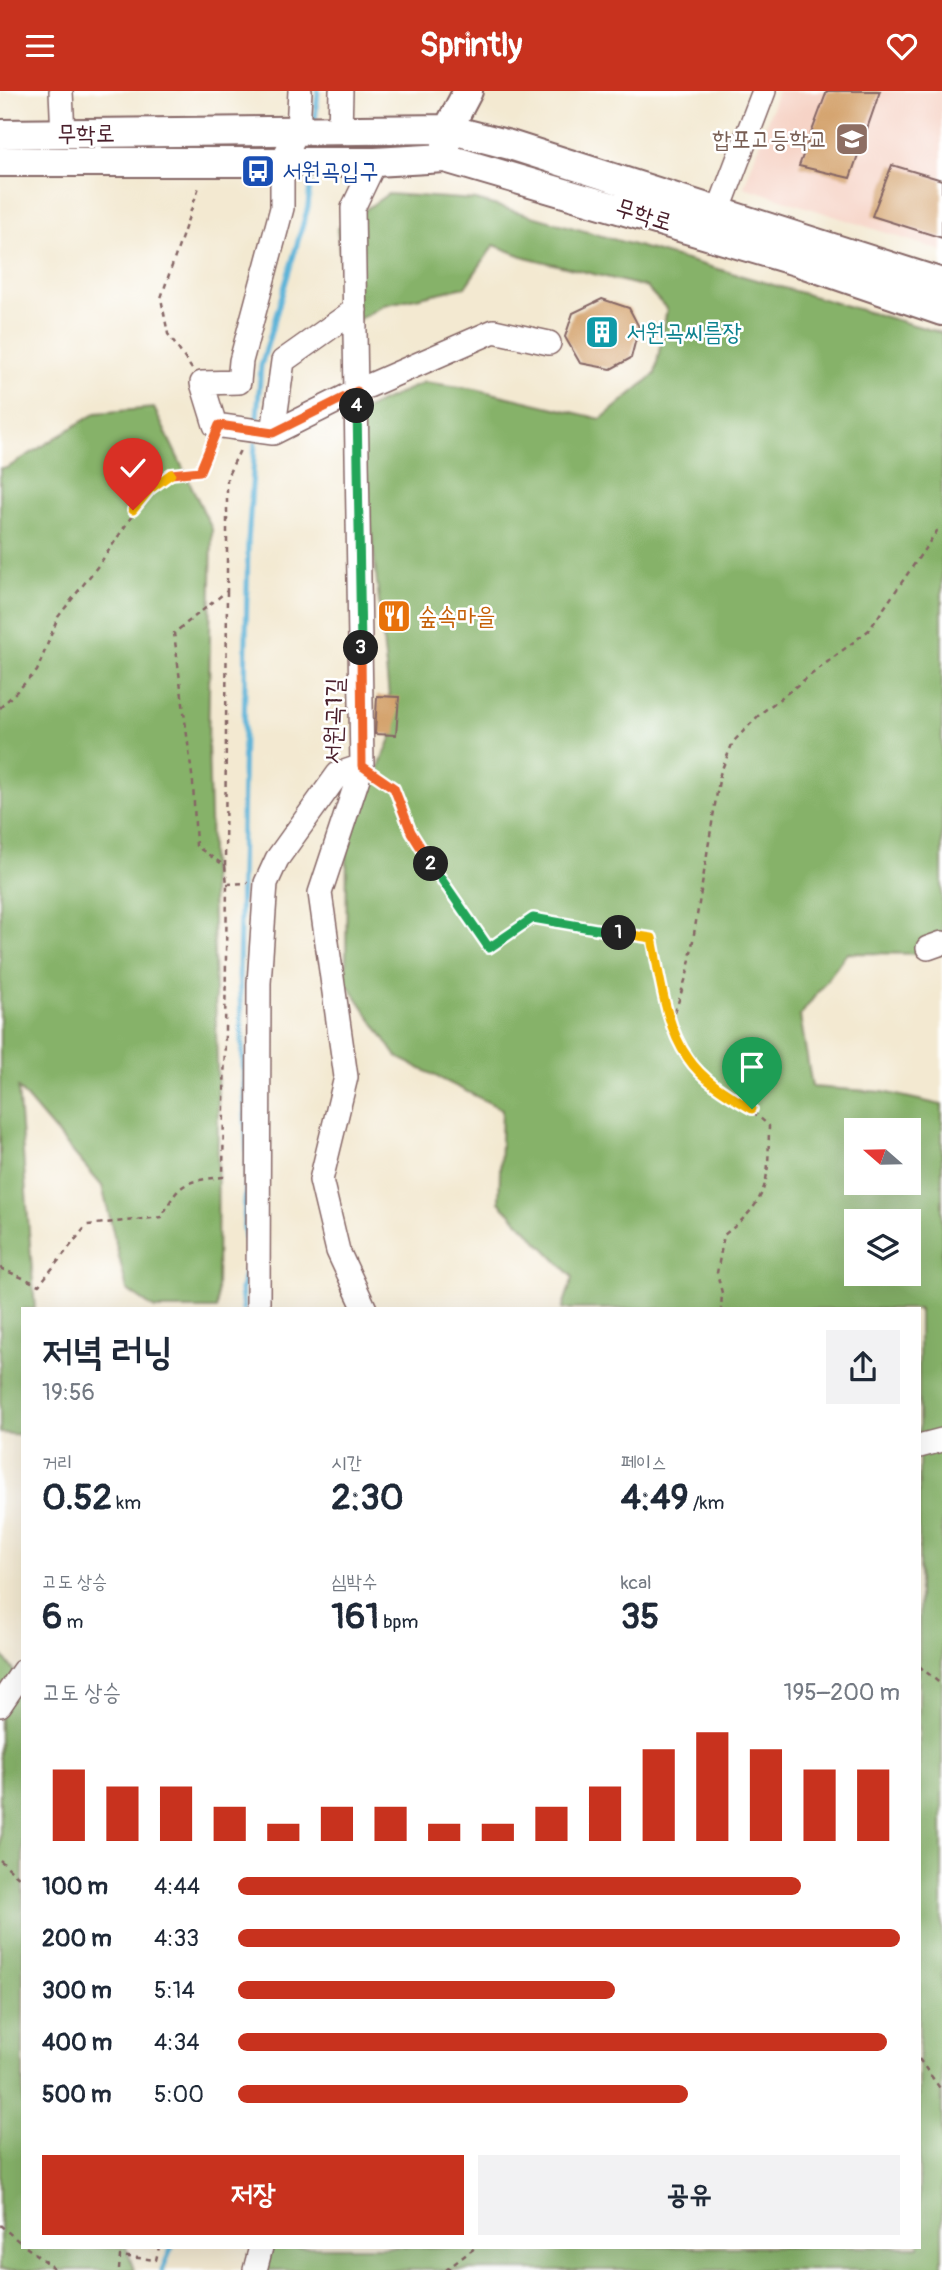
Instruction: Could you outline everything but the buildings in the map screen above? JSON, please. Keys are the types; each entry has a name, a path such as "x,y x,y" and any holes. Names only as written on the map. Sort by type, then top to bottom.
{"main road":[{"path":"445,158 448,129 468,91"},
{"name":"무학로","path":"0,134 448,129 510,145 942,283"},
{"name":"무학로","path":"0,162 375,162 445,158 799,262 942,311"}],"street":[{"path":"61,91 63,135"},
{"path":"300,91 298,130 282,160 282,208 241,361 239,382 202,383 215,425 273,433 357,391 494,331 549,343"},
{"path":"340,131 341,91"},
{"path":"718,212 764,91"},
{"name":"서원곡1길","path":"364,1307 338,1251 321,1180 346,1077 320,893 362,766 353,208 375,162"},
{"path":"273,433 283,361 355,310"},
{"path":"258,1307 259,983 266,883 277,859 338,775 362,766"},
{"path":"921,1445 942,1440"},
{"path":"0,1705 21,1674"},
{"path":"255,2270 260,2249"}],"path":[{"path":"184,161 202,178 161,298 168,334 202,383"},
{"path":"0,708 37,671 58,617 101,562 133,510 150,489 167,475 200,471 219,425"},
{"path":"0,1268 39,1285 87,1225 162,1217 174,1191 197,1180 223,1177 227,884 227,477 240,453 244,429"},
{"path":"672,1022 688,971 720,774 733,742 760,714 869,630 937,531 942,531"},
{"path":"225,866 196,846 193,783 174,633 227,591"},
{"path":"362,766 394,788 411,832 489,948 533,918 652,938 672,1022 687,1058 703,1075 752,1109 769,1126 766,1190 745,1219 724,1235 718,1273 722,1293 721,1307"},
{"path":"227,884 257,883"},
{"path":"921,1668 942,1685"},
{"path":"0,1860 21,1879"},
{"path":"921,2062 942,2091"},
{"path":"0,2225 21,2243"},
{"path":"28,2249 55,2270"},
{"path":"119,2270 120,2256 156,2260 159,2249"},
{"path":"446,2270 473,2249"}],"shaded area":[{"name":"합포고등학교","path":"778,91 942,91 942,251 744,187"}],"green space":[{"path":"388,194 476,200 942,333 942,954 847,953 800,1016 812,1087 883,1092 942,1105 942,2270 266,2270 271,2249 921,2249 921,1307 563,1307 573,1277 499,1202 502,1109 397,1057 346,982 347,842 393,734 359,412 424,382 475,389 601,419 655,374 667,309 646,287 525,257 494,245 465,287 384,305 349,325 337,229"},
{"path":"154,408 212,529 208,745 218,1099 217,1307 152,1307 127,1290 102,1186 18,1088 35,1307 21,1307 21,1435 0,1433 0,468 7,468 96,413"},
{"path":"0,1652 21,1680 21,2249 127,2249 134,2270 0,2270"}],"waterway":[{"path":"315,121 318,91"},
{"path":"257,417 261,366 308,207 311,172"},
{"path":"243,1307 241,1289 248,1257 244,1227 247,1160 239,970 248,542 255,444"},
{"path":"162,2270 171,2249"}],"place":[{"name":"합포고등학교","path":"852,139"},
{"name":"서원곡입구","path":"258,171"},
{"name":"서원곡씨름장","path":"602,332"},
{"name":"숲속마을","path":"394,616"}],"route":[{"path":"133,510 150,489 167,475 200,471 219,425 273,433 357,391 362,766 394,788 411,832 489,948 533,918 652,938 672,1022 687,1058 703,1075 752,1109"}]}
